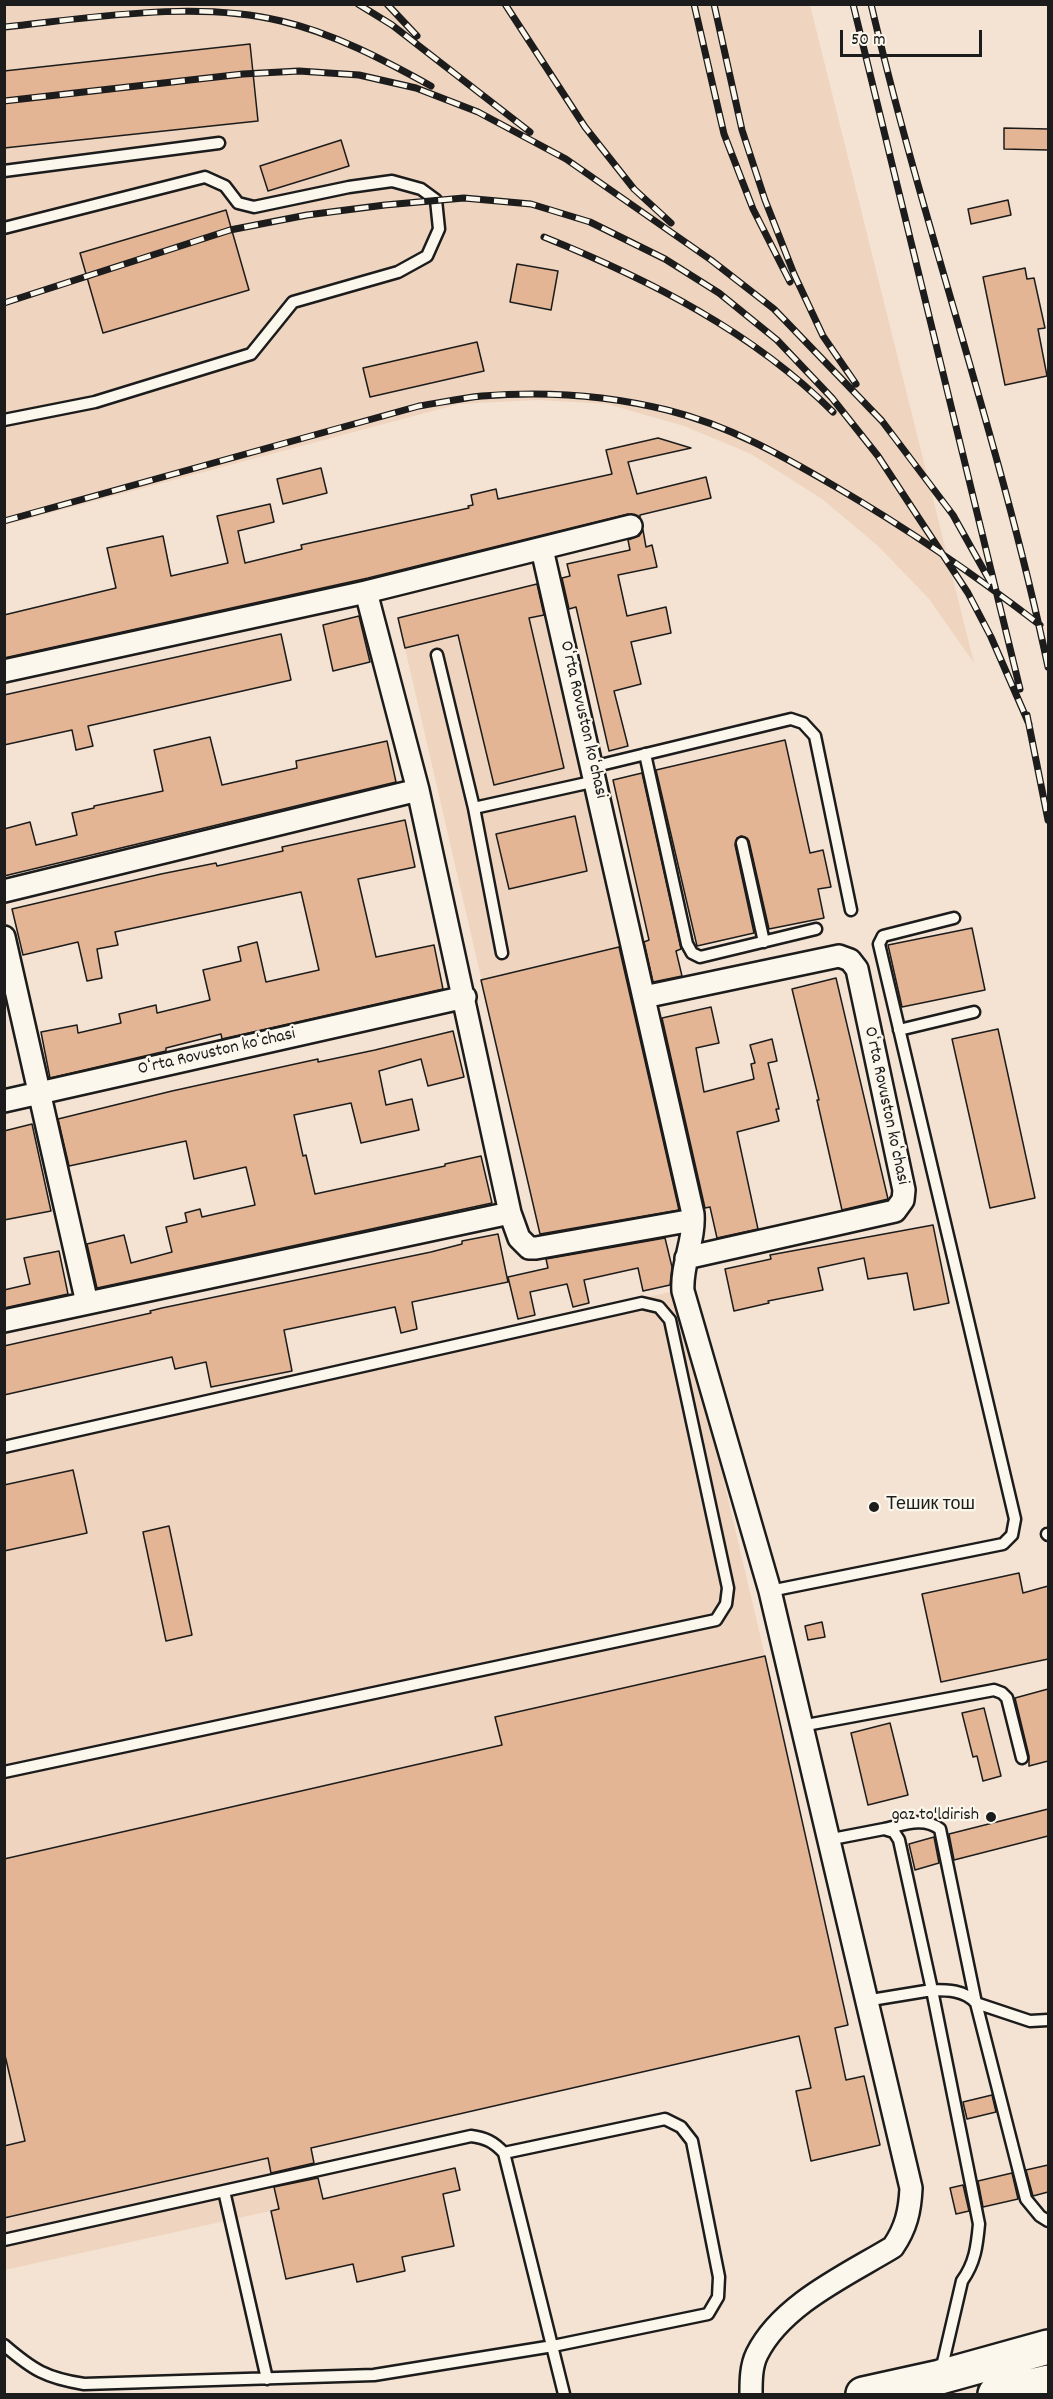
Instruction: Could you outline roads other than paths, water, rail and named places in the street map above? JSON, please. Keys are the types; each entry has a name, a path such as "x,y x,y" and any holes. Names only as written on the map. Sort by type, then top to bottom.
{"highway":[{"path":"863,2394 940,2377 1048,2348"},
{"path":"995,2394 1045,2385"}],"street":[{"path":"4,671 366,592 631,526"},
{"name":"Oʻrta Rovuston koʻchasi","path":"542,549 693,1220 686,1258 895,1211 903,1200 904,1190 857,969 850,960 839,956 644,997"},
{"path":"366,592 418,790 465,997 510,1213 519,1238 528,1248 693,1220"},
{"path":"4,891 418,790"},
{"path":"4,937 87,1303"},
{"name":"Oʻrta Rovuston koʻchasi","path":"4,1101 465,997"},
{"path":"4,1322 510,1213"},
{"path":"686,1258 683,1291 770,1591 911,2188 910,2212 902,2234 893,2247 790,2311 772,2330 756,2355 752,2370 751,2394"}],"lane":[{"path":"4,171 219,143"},
{"path":"4,228 205,177 225,186 238,203 254,207 349,187 393,181 421,189 436,200 439,230 427,256 398,272 293,302 251,354 95,402 4,420"},
{"path":"437,655 474,808 502,953"},
{"path":"474,808 594,774 645,754 791,719 802,723 815,736 851,910"},
{"path":"645,754 687,944 692,953 700,957 816,930"},
{"path":"742,843 764,942"},
{"path":"770,1591 1003,1544 1012,1535 1015,1519 879,944 883,936 954,918"},
{"path":"899,1030 974,1012"},
{"path":"4,1447 642,1303 659,1308 670,1320 728,1588 726,1604 717,1620 4,1772"},
{"path":"801,1726 994,1689 1007,1698 1022,1758"},
{"path":"827,1840 923,1821 933,1823 940,1828 976,2003 1026,2199 1040,2216 1048,2221"},
{"path":"884,1829 894,1832 899,1840 979,2224 976,2255 970,2270 962,2281 940,2377"},
{"path":"865,2001 932,1990 946,1990 966,1994 976,2003 1030,2022 1048,2020"},
{"path":"4,2345 33,2369 56,2380 84,2384 374,2375 553,2346 708,2314 718,2296 719,2277 692,2141 681,2127 665,2119 504,2153"},
{"path":"4,2240 471,2136 484,2137 494,2142 504,2153 564,2394"},
{"path":"224,2191 267,2379"}],"railway":[{"path":"358,4 392,25 530,132"},
{"path":"387,4 417,36"},
{"path":"505,4 585,127 634,189 671,223"},
{"path":"694,4 724,134 753,209 790,282"},
{"path":"714,4 742,130 765,200 794,274 823,336 856,384"},
{"path":"853,4 1020,689"},
{"path":"871,4 914,170 1008,500 1048,667"},
{"path":"4,27 179,11 248,15 300,26 339,40 431,86"},
{"path":"4,101 243,74 299,71 359,75 416,88 478,112 566,159 711,260 774,309 882,421 953,515 996,592"},
{"path":"4,303 230,230 307,215 464,198 531,204 590,222 665,259 719,293 777,340 832,398 878,456 968,593 991,637 1029,724"},
{"path":"544,237 622,271 698,310 769,357 833,412"},
{"path":"4,521 419,406 474,397 505,395 552,394 598,398 644,405 690,416 775,453 863,503 915,536 966,570 1040,625"},
{"path":"1027,715 1048,820"}],"place":[{"name":"Тешик тош","path":"874,1507"},
{"name":"gaz to'ldirish","path":"991,1817"}]}
